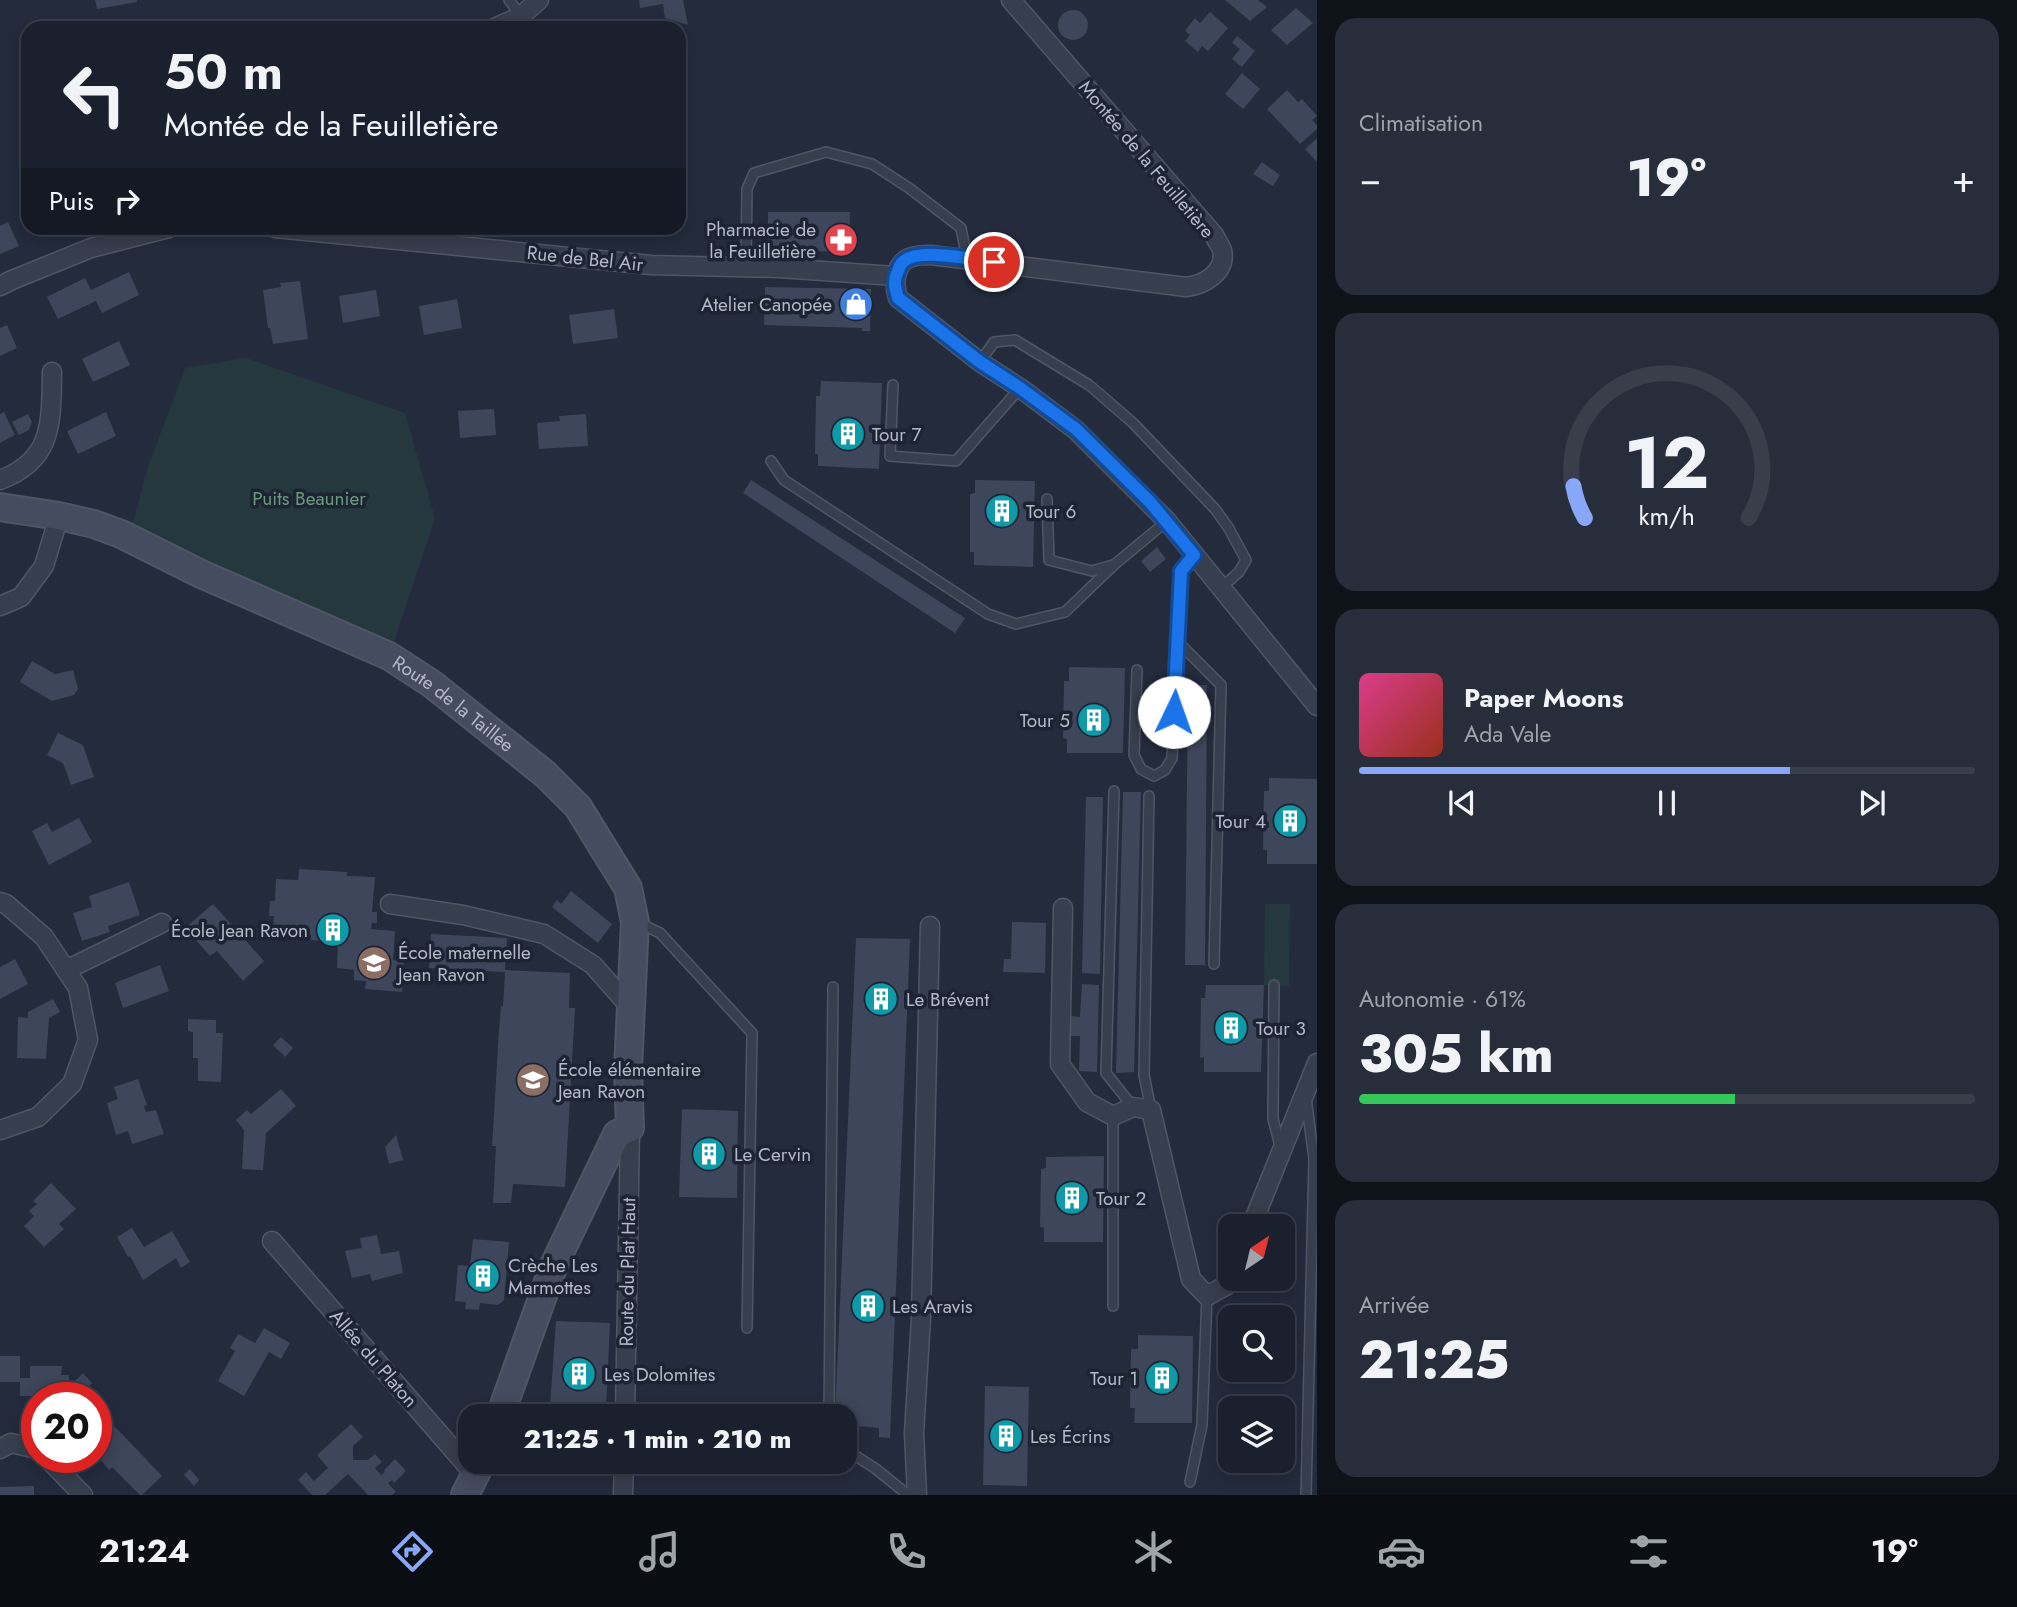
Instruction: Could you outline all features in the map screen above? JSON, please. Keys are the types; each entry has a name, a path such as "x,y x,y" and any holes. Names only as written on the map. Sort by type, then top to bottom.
{"street":[{"path":"510,21 521,16 539,0"},
{"name":"Montée de la Feuilletière","path":"895,276 903,262 912,257 931,255 1186,287 1199,286 1208,281 1222,260 1222,249 1214,234 1011,0"},
{"path":"0,286 91,248 142,235"},
{"name":"Rue de Bel Air","path":"346,235 651,265 746,267 895,276"},
{"path":"895,276 894,287 898,298 980,362 1076,429 1167,522 1317,706"},
{"path":"0,480 14,475 42,450 51,419 52,372"},
{"name":"Route de la Taillée","path":"0,507 59,516 121,534 201,574 389,656 432,684 545,774 578,807 628,888 635,922 628,1087 630,1128"},
{"path":"0,606 21,597 44,566 59,516"},
{"path":"0,902 6,904 44,937 78,988 88,1040 72,1084 38,1117 0,1130"},
{"path":"390,904 463,915 544,934 593,965 631,1008"},
{"path":"1063,908 1060,1064 1087,1102 1113,1116 1133,1107 1151,1110 1191,1279 1207,1296 1218,1290"},
{"path":"66,970 162,923"},
{"path":"917,1495 914,1433 921,1318 930,926"},
{"path":"1256,1214 1317,1063"},
{"path":"504,1404 554,1265 617,1134 630,1128"},
{"name":"Route du Plat Haut","path":"625,1404 630,1128"},
{"name":"Allée du Platon","path":"272,1241 474,1477"},
{"path":"0,1449 11,1443 21,1445"},
{"path":"62,1473 83,1495"},
{"path":"623,1495 624,1474"}],"lane":[{"path":"509,0 521,16"},
{"path":"746,267 747,189 754,173 826,152 872,164 909,188 961,228 967,259"},
{"path":"980,362 994,342 1015,340 1089,385 1133,423 1214,509 1228,527 1246,560 1239,572 1221,588"},
{"path":"893,385 890,456 956,461 1020,388"},
{"path":"771,461 784,480 795,488 988,614 1016,624 1065,612 1115,564 1167,522"},
{"path":"1047,499 1049,560 1092,571 1115,564"},
{"path":"1137,670 1134,755 1141,769 1154,776 1165,770 1172,758 1181,571 1194,555"},
{"path":"1178,642 1222,685 1214,964"},
{"path":"1114,791 1106,1073 1133,1107"},
{"path":"1149,796 1144,1075 1151,1110"},
{"path":"635,922 660,933 752,1033 747,1328"},
{"path":"1275,985 1273,1119 1282,1151"},
{"path":"829,1404 834,987"},
{"path":"1305,1092 1314,1159 1306,1495"},
{"path":"1113,1116 1113,1306"},
{"path":"1190,1482 1202,1425 1207,1296"},
{"path":"857,1457 908,1495"}],"green space":[{"name":"Puits Beaunier","path":"246,358 405,413 435,518 389,656 121,534 134,520 147,469 185,368"},
{"path":"1265,904 1290,904 1289,986 1264,985"}],"building":[{"path":"95,0 137,0 137,2 97,9"},
{"path":"639,0 683,0 688,25 686,21 665,18 663,4 640,8"},
{"path":"1225,0 1258,0 1267,7 1250,21"},
{"path":"1296,8 1313,23 1287,45 1271,30"},
{"path":"1073,10 1084,14 1088,25 1084,36 1073,40 1062,36 1058,25 1062,14"},
{"path":"1210,12 1228,28 1208,51 1202,46 1198,52 1185,41 1190,35 1185,31 1195,18 1200,23"},
{"path":"1237,36 1255,51 1242,67 1232,59 1240,49 1232,43"},
{"path":"1242,73 1260,89 1243,109 1225,94"},
{"path":"1287,90 1298,102 1302,99 1317,116 1312,120 1317,129 1300,144 1267,109"},
{"path":"1317,138 1317,162 1305,149"},
{"path":"1262,162 1280,175 1273,186 1253,174"},
{"path":"768,212 850,212 849,252 768,250"},
{"path":"8,222 19,246 0,254 0,226"},
{"path":"129,272 139,295 102,313 96,301 58,319 47,297 85,278 91,290"},
{"path":"300,281 308,339 273,344 263,290 281,287 280,283"},
{"path":"765,287 871,289 870,331 862,331 862,328 764,325"},
{"path":"376,290 380,316 343,323 339,296"},
{"path":"457,299 462,328 424,335 419,306"},
{"path":"614,309 618,338 573,344 569,315"},
{"path":"7,325 17,348 0,356 0,328"},
{"path":"119,341 130,365 93,382 82,359"},
{"name":"Tour 7","path":"821,381 882,383 879,469 818,466 818,454 815,454 816,396 820,396"},
{"path":"494,409 496,435 460,438 458,411"},
{"path":"4,412 15,435 0,443 0,414"},
{"path":"106,412 116,436 78,454 67,431"},
{"path":"28,414 32,422 29,430 19,435 12,422"},
{"path":"586,414 588,446 539,449 537,423 560,421 559,416"},
{"path":"751,480 965,618 955,633 743,493"},
{"name":"Tour 6","path":"975,480 1035,481 1033,567 974,565 974,552 970,552 970,494 975,493"},
{"path":"1157,547 1166,559 1150,572 1141,561"},
{"path":"32,661 55,674 73,670 78,689 74,695 52,701 20,682"},
{"name":"Tour 5","path":"1069,667 1125,668 1123,753 1067,753 1067,739 1063,738 1064,681 1069,681"},
{"path":"1188,685 1207,685 1205,965 1185,965"},
{"path":"58,733 83,745 94,777 71,785 63,763 47,755"},
{"name":"Tour 4","path":"1269,778 1317,779 1317,864 1267,864 1267,850 1263,850 1264,791 1269,791"},
{"path":"1123,792 1141,792 1134,1072 1116,1073"},
{"path":"1086,797 1103,797 1100,974 1082,973"},
{"path":"79,818 92,842 49,865 32,831 47,823 52,832"},
{"name":"École Jean Ravon","path":"299,869 375,877 372,912 377,912 377,923 372,923 371,929 395,931 393,960 404,961 402,992 365,989 366,981 354,980 354,970 337,968 338,942 311,940 311,935 282,933 282,927 273,927 274,916 269,916 270,901 275,901 276,879 298,880"},
{"path":"129,882 140,915 108,926 110,932 82,941 73,913 92,907 89,896"},
{"path":"571,891 612,924 598,943 552,907 557,900 561,904"},
{"path":"213,904 264,961 243,981 217,951 210,956 185,928"},
{"path":"1012,922 1046,923 1045,973 1003,972 1004,959 1011,959"},
{"name":"École élémentaire Jean Ravon","path":"431,934 507,938 505,970 570,973 569,1008 575,1008 565,1187 513,1184 511,1203 493,1203 496,1146 492,1146 505,972 429,968"},
{"path":"856,938 910,939 890,1438 879,1437 879,1428 857,1426 857,1404 836,1404"},
{"path":"15,959 28,984 0,999 0,967"},
{"path":"160,965 169,991 123,1008 115,983"},
{"path":"1082,984 1099,985 1097,1072 1079,1071 1080,1036 1068,1036 1069,1016 1080,1017"},
{"name":"Tour 3","path":"1206,985 1264,985 1261,1072 1204,1072 1204,1057 1200,1058 1201,998 1205,998"},
{"path":"53,999 60,1012 49,1018 46,1059 17,1058 18,1017 28,1018 28,1012"},
{"path":"188,1019 216,1020 216,1033 223,1033 221,1082 198,1081 198,1058 193,1058 193,1032 188,1031"},
{"path":"281,1037 293,1048 285,1057 273,1045"},
{"path":"138,1079 147,1105 144,1106 146,1112 156,1110 164,1134 132,1144 128,1131 116,1135 107,1103 118,1099 114,1087"},
{"path":"281,1089 296,1106 266,1133 263,1170 242,1169 244,1130 236,1120 247,1110 251,1114"},
{"name":"Le Cervin","path":"682,1109 738,1111 737,1198 679,1197"},
{"path":"396,1135 403,1160 389,1164 385,1147"},
{"name":"Tour 2","path":"1104,1156 1103,1242 1044,1242 1044,1228 1040,1227 1041,1169 1046,1168 1046,1157"},
{"path":"51,1183 76,1209 59,1224 64,1229 44,1247 24,1226 34,1216 29,1211 37,1204 33,1201"},
{"path":"132,1228 144,1247 172,1231 190,1262 181,1268 176,1258 143,1280 117,1237"},
{"path":"377,1235 381,1254 399,1251 403,1273 372,1281 370,1274 352,1278 345,1251 362,1248 360,1238"},
{"name":"Crèche Les Marmottes","path":"473,1239 509,1242 504,1300 498,1305 480,1303 479,1310 465,1309 466,1302 455,1301 458,1265 470,1266"},
{"name":"Les Dolomites","path":"556,1321 610,1323 606,1404 550,1404"},
{"path":"264,1328 290,1343 281,1359 269,1352 244,1396 218,1381 235,1351 230,1348 238,1334 255,1343"},
{"name":"Tour 1","path":"1138,1335 1193,1336 1192,1423 1134,1423 1135,1408 1130,1408 1131,1349 1138,1349"},
{"path":"0,1356 20,1356 20,1378 30,1378 30,1366 62,1366 61,1375 69,1375 69,1382 21,1382 21,1396 20,1382 0,1382"},
{"path":"83,1373 91,1382 74,1382"},
{"name":"Les Écrins","path":"985,1386 1029,1387 1027,1486 983,1485"},
{"path":"112,1424 162,1476 140,1495 112,1467"},
{"path":"351,1424 363,1437 353,1446 353,1460 368,1460 375,1454 382,1462 375,1468 381,1475 395,1459 406,1471 394,1483 392,1480 388,1483 396,1492 392,1495 368,1495 348,1474 325,1495 312,1495 298,1480 306,1472 314,1481 328,1468 317,1455"},
{"path":"190,1469 199,1480 194,1486 184,1475"},
{"path":"34,1486 34,1495 0,1495 0,1487"}],"place":[{"name":"Pharmacie de la Feuilletière","path":"841,240"},
{"name":"Atelier Canopée","path":"856,304"},
{"name":"Tour 7","path":"848,434"},
{"name":"Tour 6","path":"1002,511"},
{"name":"Tour 5","path":"1094,720"},
{"name":"Tour 4","path":"1290,821"},
{"name":"École Jean Ravon","path":"333,930"},
{"name":"École maternelle Jean Ravon","path":"374,963"},
{"name":"Le Brévent","path":"881,999"},
{"name":"Tour 3","path":"1231,1028"},
{"name":"École élémentaire Jean Ravon","path":"533,1080"},
{"name":"Le Cervin","path":"709,1154"},
{"name":"Tour 2","path":"1072,1198"},
{"name":"Crèche Les Marmottes","path":"483,1276"},
{"name":"Les Aravis","path":"868,1306"},
{"name":"Les Dolomites","path":"579,1374"},
{"name":"Tour 1","path":"1162,1378"},
{"name":"Les Écrins","path":"1006,1436"}],"route":[{"path":"994,262 931,255 912,257 903,262 895,276 894,287 898,298 980,362 1076,429 1150,502 1194,555 1181,571 1174,712"}]}
